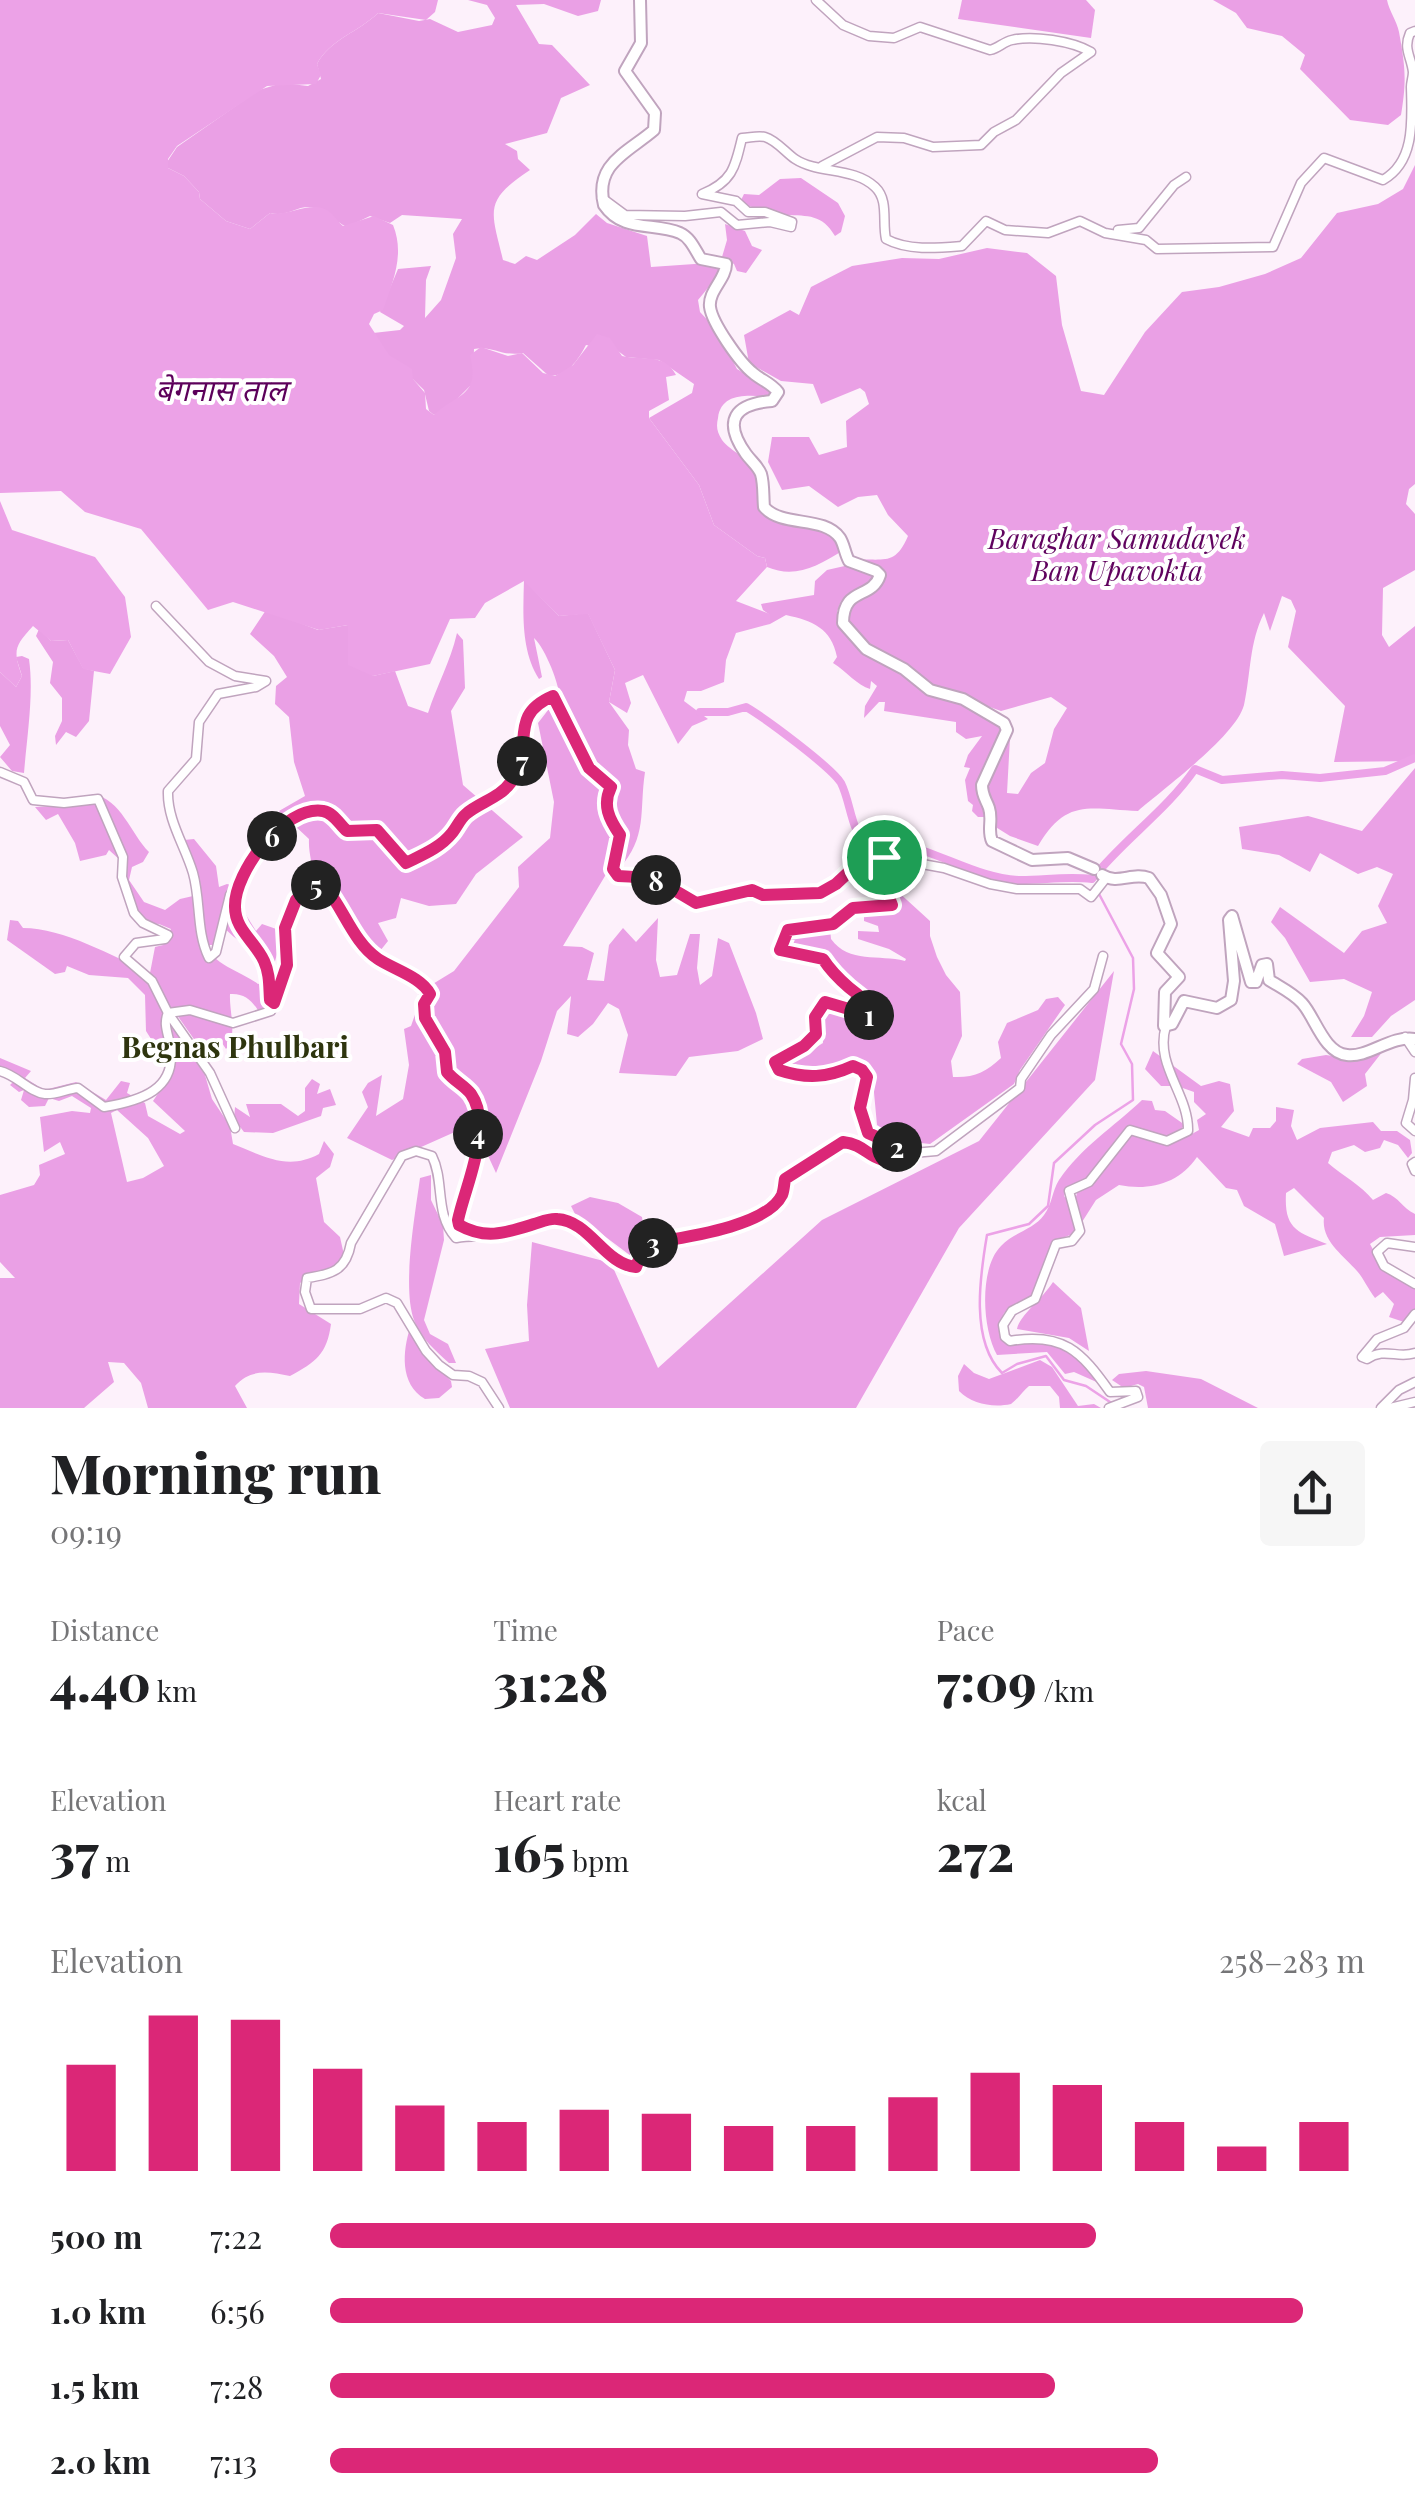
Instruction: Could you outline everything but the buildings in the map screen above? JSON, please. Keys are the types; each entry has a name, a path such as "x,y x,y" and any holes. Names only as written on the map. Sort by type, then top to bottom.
{"main road":[{"path":"640,0 641,43 625,71 655,113 654,130 610,164 601,181 602,198 608,212 624,222 679,232 702,258 726,264 711,298 711,310 737,357 778,392 772,400 745,404 735,424 736,438 761,475 764,508 774,516 831,530 840,538 848,561 880,575 875,586 851,596 843,609 843,624 866,649 904,669 930,690 963,699 1004,722 1007,730 982,785 983,799 990,810 988,835 992,841 1032,860 1068,858 1113,880 1138,875 1149,878 1170,918 1170,930 1156,953 1178,977 1165,992 1162,1024 1166,1026 1172,1024 1184,1001 1217,1008 1231,1000 1234,981 1228,920 1232,916 1251,982 1256,982 1262,965 1267,964 1270,980 1303,1004 1330,1045 1341,1054 1356,1054 1410,1038"}],"street":[{"path":"816,0 844,25 869,36 894,38 920,27 990,50 1006,41 1026,39 1076,45 1091,52 1061,73 1016,120 994,132 981,145 932,147 904,138 877,137 822,166"},
{"path":"602,198 625,215 721,212 737,224 770,222 792,228 792,222 765,212 748,212 736,202 702,194 720,187 734,171 742,138 769,138 796,160 875,187 884,202 882,225 886,239 894,244 926,248 962,246 986,221 1005,230 1048,233 1080,221 1146,240 1157,250 1273,247 1301,183 1324,158 1382,180 1395,174 1407,153 1413,128 1412,69 1406,43 1415,31"},
{"path":"1098,229 1139,228 1174,185 1186,177"},
{"path":"156,606 209,662 235,676 266,681 256,687 218,694 198,722 196,759 168,791 175,830 194,875 209,958 216,952 230,895 264,844 290,817 325,811 335,816 347,831 377,830 406,863 435,848 466,814 496,797 511,783 522,761 523,722 538,702 553,696 589,768 611,787 607,794 607,816 620,835 613,869 618,876 665,882 696,903 752,890 763,895 820,893 851,870 862,850 944,868 990,884 1017,889 1080,888 1090,897 1101,874"},
{"path":"0,772 24,782 34,800 64,803 98,799 123,857 122,877 134,912 143,923 168,935 165,939 136,944 124,956 152,980 168,1014 210,1072 235,1128"},
{"path":"884,857 880,874 892,905 853,908 833,924 788,930 780,950 823,959 859,998 880,1010 876,1017 825,1002 815,1017 816,1034 804,1046 775,1062 779,1070 809,1078 836,1074 853,1066 862,1070 867,1077 860,1108 868,1133 913,1153 936,1151 1020,1088 1022,1078 1051,1035 1094,990 1103,956"},
{"path":"0,1071 12,1074 39,1093 78,1088 104,1108 156,1092 172,1056 164,1020 168,1014 190,1010 233,1023 269,1012 287,965 285,928 296,900 312,884 326,888 367,949 424,984 430,994 424,1004 425,1018 441,1041 447,1072 468,1090 476,1103 476,1156 458,1220 459,1225 475,1234"},
{"path":"236,885 234,910 238,926 264,961 269,974 269,998 274,1003"},
{"path":"1109,1408 1138,1396 1136,1392 1110,1392 1083,1356 1043,1338 1010,1341 1003,1325 1012,1311 1035,1299 1056,1244 1072,1241 1080,1230 1070,1191 1089,1182 1130,1130 1168,1141 1188,1132 1184,1108 1167,1068 1162,1040 1166,1026"},
{"path":"1410,1038 1415,1052"},
{"path":"1415,1078 1406,1120 1407,1126 1415,1131"},
{"path":"499,1408 482,1382 453,1375 426,1351 396,1303 386,1298 360,1308 311,1309 305,1292 307,1278 334,1273 349,1256 402,1156 416,1151 432,1156 438,1168 440,1202 450,1232 456,1238 494,1236 555,1218 572,1223 622,1266 636,1267 645,1244 726,1229 770,1209 782,1194 785,1179 843,1142 854,1144 869,1157 881,1161 908,1160 913,1153"},
{"path":"1415,1162 1415,1171"},
{"path":"1415,1247 1387,1243 1377,1252 1384,1266 1415,1284"},
{"path":"1415,1314 1404,1328 1382,1335 1362,1356 1367,1360 1385,1352 1408,1356 1415,1353"},
{"path":"1380,1408 1399,1390 1415,1382"},
{"path":"1390,1408 1415,1402"}],"green space":[{"path":"468,0 601,0 598,11 578,16 544,4 516,5 539,44 552,45 590,85 561,98 547,133 505,144 517,151 518,159 530,170 504,190 494,208 503,260 515,264 526,256 537,260 575,235 596,214 607,223 647,236 651,267 709,263 726,266 698,300 700,312 717,330 737,369 776,392 769,397 737,397 724,403 717,421 719,434 756,472 761,511 766,516 821,529 838,542 842,551 806,569 777,570 767,567 765,558 714,525 699,485 649,418 692,393 694,384 659,360 626,357 618,351 586,345 567,370 549,376 523,353 474,349 473,383 452,404 434,415 429,411 424,390 388,355 373,333 400,330 404,326 380,312 398,269 431,266 426,280 425,318 441,300 456,258 453,234 462,219 402,215 390,223 370,216 347,227 322,210 305,207 282,214 270,213 250,229 226,221 200,199 199,192 184,176 168,168 167,162 177,147 259,90 282,83 308,86 321,79 317,64 323,55 378,13 419,21 430,19 458,32 492,25 495,18 487,5"},
{"path":"962,0 1086,0 1095,10 1091,38 958,19"},
{"path":"1213,0 1387,0 1403,54 1401,115 1388,125 1350,120 1300,69 1305,55 1282,36 1247,28 1236,13"},
{"name":"Baraghar Samudayek Ban Upavokta","path":"1415,165 1415,484 1409,489 1406,504 1415,514 1415,570 1383,588 1382,635 1389,647 1415,626 1415,761 1334,762 1345,706 1288,647 1296,611 1291,600 1282,596 1270,631 1264,613 1259,624 1244,705 1238,718 1197,761 1138,811 1092,809 1069,813 1038,846 1010,836 994,826 987,782 1010,738 1007,793 1018,794 1031,773 1045,763 1054,729 1067,708 1051,697 1001,711 984,705 932,684 892,656 873,650 845,619 851,602 884,581 879,568 858,560 894,556 908,536 888,515 877,495 858,497 838,507 809,486 782,490 768,462 772,437 809,437 819,455 847,447 846,421 869,404 865,392 860,388 821,404 813,384 781,381 749,363 744,335 790,310 799,315 811,287 852,266 902,258 939,259 987,248 1027,253 1056,276 1062,325 1081,391 1104,395 1145,332 1182,292 1265,274 1301,258 1337,213 1378,204 1403,189"},
{"path":"801,178 838,203 845,216 841,232 835,236 814,218 745,206 741,200 744,194 759,195 780,179"},
{"path":"725,224 745,231 752,246 762,250 746,273 737,271 734,264 722,257 727,240"},
{"path":"849,565 875,573 877,580 841,601 837,612 859,647 897,666 899,673 1005,727 987,759 978,786 986,817 978,817 972,811 965,780 970,768 964,767 982,736 966,739 956,732 956,722 884,711 885,702 879,702 864,718 865,706 877,686 871,681 870,689 865,687 833,663 837,657 825,633 812,623 786,615 770,624 770,615 761,604 814,595 815,581 827,570"},
{"path":"524,580 559,616 588,613 615,670 609,702 629,730 628,745 636,769 645,772 641,823 634,846 619,869 625,839 610,812 616,787 589,762 560,704 548,660 534,638 542,677 539,679 533,668 524,632"},
{"path":"266,610 318,630 348,625 373,676 395,671 408,706 428,713 457,633 463,640 465,688 451,711 463,785 523,837 476,874 456,904 429,906 401,898 396,918 378,923 388,941 380,951 350,933 324,891 312,888 309,839 279,811 305,796 294,762 289,717 275,704 276,686 287,677 274,656 250,634"},
{"path":"39,629 51,641 68,640 83,668 94,671 89,721 76,737 66,732 56,745 62,698 50,683 53,662 36,636"},
{"path":"16,657 29,659 31,686 24,773 12,771 0,757 10,745 0,726 0,672 16,687 22,676"},
{"path":"552,705 592,775 603,787 605,822 614,841 608,871 563,946 582,947 594,953 587,980 604,981 609,945 623,928 636,942 658,918 656,960 660,977 677,975 690,934 700,934 700,985 712,976 718,938 729,943 763,1039 738,1051 689,1057 676,1076 619,1073 628,1035 619,1009 608,1003 578,1037 567,1034 571,996 557,1011 496,1173 484,1147 484,1119 392,1160 347,1138 368,1107 362,1092 382,1075 376,1116 403,1099 409,1065 404,1029 411,1026 418,993 454,971 519,887 518,867 550,838 554,802 538,723"},
{"path":"1415,768 1415,1000 1391,1016 1372,1037 1351,1037 1372,992 1344,979 1310,982 1285,938 1271,922 1280,907 1344,953 1362,931 1387,923 1378,906 1393,874 1377,867 1358,874 1320,853 1310,872 1279,855 1242,849 1239,827 1308,816 1362,831"},
{"path":"93,794 118,810 149,852 143,862 132,867 129,880 144,902 165,910 180,899 193,896 197,904 197,879 184,840 194,839 216,866 219,887 227,884 241,888 241,907 256,931 262,924 282,931 284,952 277,954 272,972 220,923 214,945 206,945 228,967 258,984 266,982 264,989 270,1005 267,1010 259,1012 247,998 230,994 232,1031 226,1049 220,1040 196,1042 172,1008 166,1008 162,1028 168,1055 165,1061 146,1031 145,995 128,978 89,975 67,966 65,972 55,974 7,940 10,920 18,921 23,928 71,938 150,973 155,947 163,945 171,929 135,922 123,893 121,861 109,850 106,855 80,861 75,843 58,814 46,820 35,807 72,805"},
{"path":"885,880 930,921 937,957 960,992 962,1036 951,1061 953,1077 979,1073 1001,1058 998,1042 1007,1023 1038,1010 1046,999 1058,997 1065,1005 1014,1084 930,1144 902,1141 877,1125 872,1071 854,1061 809,1067 784,1061 823,1043 822,1017 828,1009 879,1020 885,1010 864,998 819,953 782,948 790,934 830,928 831,939 846,952 905,961 889,949 858,939 858,931 879,932 878,926 864,921 864,910 901,909"},
{"path":"1114,971 1095,1080 959,1228 856,1408 510,1408 485,1349 529,1341 527,1305 532,1242 611,1263 658,1368 822,1220 979,1141"},
{"path":"169,1022 205,1075 212,1099 230,1126 233,1144 265,1157 297,1161 319,1154 324,1141 334,1154 330,1167 316,1178 324,1222 340,1237 344,1255 337,1267 314,1273 300,1283 299,1304 331,1324 327,1343 313,1361 290,1376 261,1373 241,1380 235,1386 247,1408 148,1408 141,1383 124,1363 108,1362 114,1382 84,1408 0,1408 0,1278 15,1278 0,1262 0,1195 34,1185 40,1175 39,1165 65,1154 60,1142 44,1152 40,1117 72,1111 90,1113 91,1108 72,1096 59,1101 49,1098 45,1106 29,1107 21,1100 24,1090 19,1092 10,1085 15,1080 0,1075 0,1058 31,1071 25,1078 44,1090 76,1082 106,1100 121,1081 130,1083 127,1093 145,1103 148,1116 180,1134 185,1131 153,1101 173,1063","holes":["117,1110 148,1138 164,1166 127,1182 111,1113"]},
{"path":"1153,1051 1201,1086 1219,1081 1230,1084 1234,1111 1221,1127 1249,1137 1253,1128 1270,1128 1276,1121 1276,1107 1294,1110 1291,1126 1297,1140 1320,1128 1373,1122 1381,1131 1397,1131 1410,1140 1412,1153 1408,1158 1398,1145 1384,1140 1380,1148 1365,1152 1354,1145 1332,1152 1328,1163 1373,1200 1386,1193 1415,1214 1415,1235 1380,1237 1370,1244 1377,1257 1415,1285 1415,1309 1407,1323 1389,1317 1394,1304 1383,1292 1375,1298 1330,1241 1324,1218 1294,1188 1286,1193 1290,1222 1300,1232 1327,1244 1284,1256 1275,1224 1244,1206 1237,1190 1226,1188 1197,1157 1181,1174 1163,1183 1119,1185 1096,1200 1082,1222 1075,1200 1077,1193 1097,1177 1129,1135 1159,1143 1176,1141 1199,1130 1197,1120 1206,1114 1194,1102 1194,1092 1161,1086 1145,1069"},
{"path":"1383,1051 1365,1074 1367,1086 1343,1102 1331,1082 1297,1064 1302,1059 1326,1055 1353,1059"},
{"path":"312,1079 320,1084 317,1094 330,1089 336,1105 323,1108 321,1116 273,1133 244,1132 234,1119 235,1107 250,1117 246,1104 281,1104 298,1116 305,1111 305,1088"},
{"path":"1142,1100 1152,1101 1155,1110 1165,1111 1185,1125 1171,1138 1130,1126 1091,1176 1066,1190 1064,1196 1075,1219 1073,1234 1054,1241 1033,1295 1004,1313 1000,1328 1007,1342 1045,1342 1064,1348 1101,1384 1074,1372 1065,1374 1047,1352 997,1355 988,1330 985,1299 994,1256 1006,1241 1040,1220 1068,1168"},
{"path":"431,1175 431,1200 443,1225 444,1240 424,1320 430,1334 448,1344 456,1363 449,1363 424,1338 411,1306 411,1250 420,1178"},
{"path":"590,1197 618,1203 642,1217 645,1240 635,1259 575,1214 571,1206"},
{"path":"1053,1282 1081,1308 1089,1351 1069,1338 1017,1329"},
{"path":"410,1328 418,1346 451,1381 452,1387 439,1398 425,1399 407,1376 405,1356"},
{"path":"1040,1360 1052,1367 1078,1406 1094,1404 1101,1408 1060,1408 1059,1397 1050,1386 1029,1386 1011,1404 1004,1405 976,1402 959,1391 958,1376 964,1364 989,1379"},
{"path":"1146,1371 1201,1379 1258,1408 1148,1408 1144,1387 1138,1384 1124,1388 1112,1380 1119,1374"}],"water":[{"name":"बेगनास ताल","path":"0,0 438,0 435,12 426,20 378,13 323,55 317,64 321,75 316,84 267,86 177,146 168,159 168,168 184,176 199,192 200,199 226,221 250,229 270,213 310,207 325,209 343,226 374,216 393,225 398,247 394,278 383,310 374,314 369,324 389,355 412,369 413,379 425,393 426,409 434,415 470,386 470,355 481,347 508,356 522,353 543,373 555,376 573,365 597,334 610,338 622,356 659,360 671,368 676,375 666,377 669,400 649,411 649,418 699,485 714,525 765,558 767,567 736,601 770,614 770,624 736,633 726,660 724,682 701,691 687,691 684,701 708,719 692,726 678,744 643,675 625,683 631,703 627,713 609,702 615,670 588,614 559,616 524,581 485,603 475,618 450,619 430,664 373,676 348,665 348,625 319,630 233,602 208,610 141,529 85,512 61,491 0,493"},
{"path":"0,501 12,530 95,557 125,597 131,637 110,674 83,669 68,640 51,641 33,626 17,649 22,676 16,687 0,672"}],"waterway":[{"path":"700,712 728,712 746,707 782,732 841,783 856,829 978,871 1021,880 1092,879 1195,769 1222,780 1282,775 1320,778 1385,771 1415,758"},
{"path":"1098,892 1133,958 1134,989 1121,1044 1132,1064 1133,1100 1095,1125 1054,1163 1048,1206 1029,1224 987,1235 980,1307 985,1344 1002,1373 1046,1356 1064,1380 1086,1386 1113,1404"}],"district":[{"name":"Begnas Phulbari","path":"235,1046"}],"route":[{"path":"553,696 589,768 611,787 607,794 607,816 620,835 613,869 618,876 665,882 696,903 752,890 763,895 820,893 851,870 862,850 884,857 880,874 892,905 853,908 833,924 788,930 780,943 780,952 823,959 859,998 880,1010 876,1017 825,1002 815,1017 816,1034 804,1046 775,1062 779,1070 809,1078 836,1074 853,1066 862,1070 867,1077 860,1108 868,1133 913,1153 908,1160 881,1161 869,1157 854,1144 843,1142 785,1179 782,1194 770,1209 702,1236 688,1234 645,1244 636,1267 622,1266 572,1223 555,1218 494,1236 475,1234 459,1225 474,1172 476,1103 468,1090 447,1072 441,1041 425,1018 424,1004 430,994 424,984 378,959 356,936 326,888 312,884 296,900 285,928 287,965 274,1003 269,998 269,974 264,961 238,926 234,910 236,885 264,844 290,817 325,811 335,816 347,831 377,830 406,863 435,848 466,814 496,797 511,783 522,761 523,722 538,702 553,696"}]}
